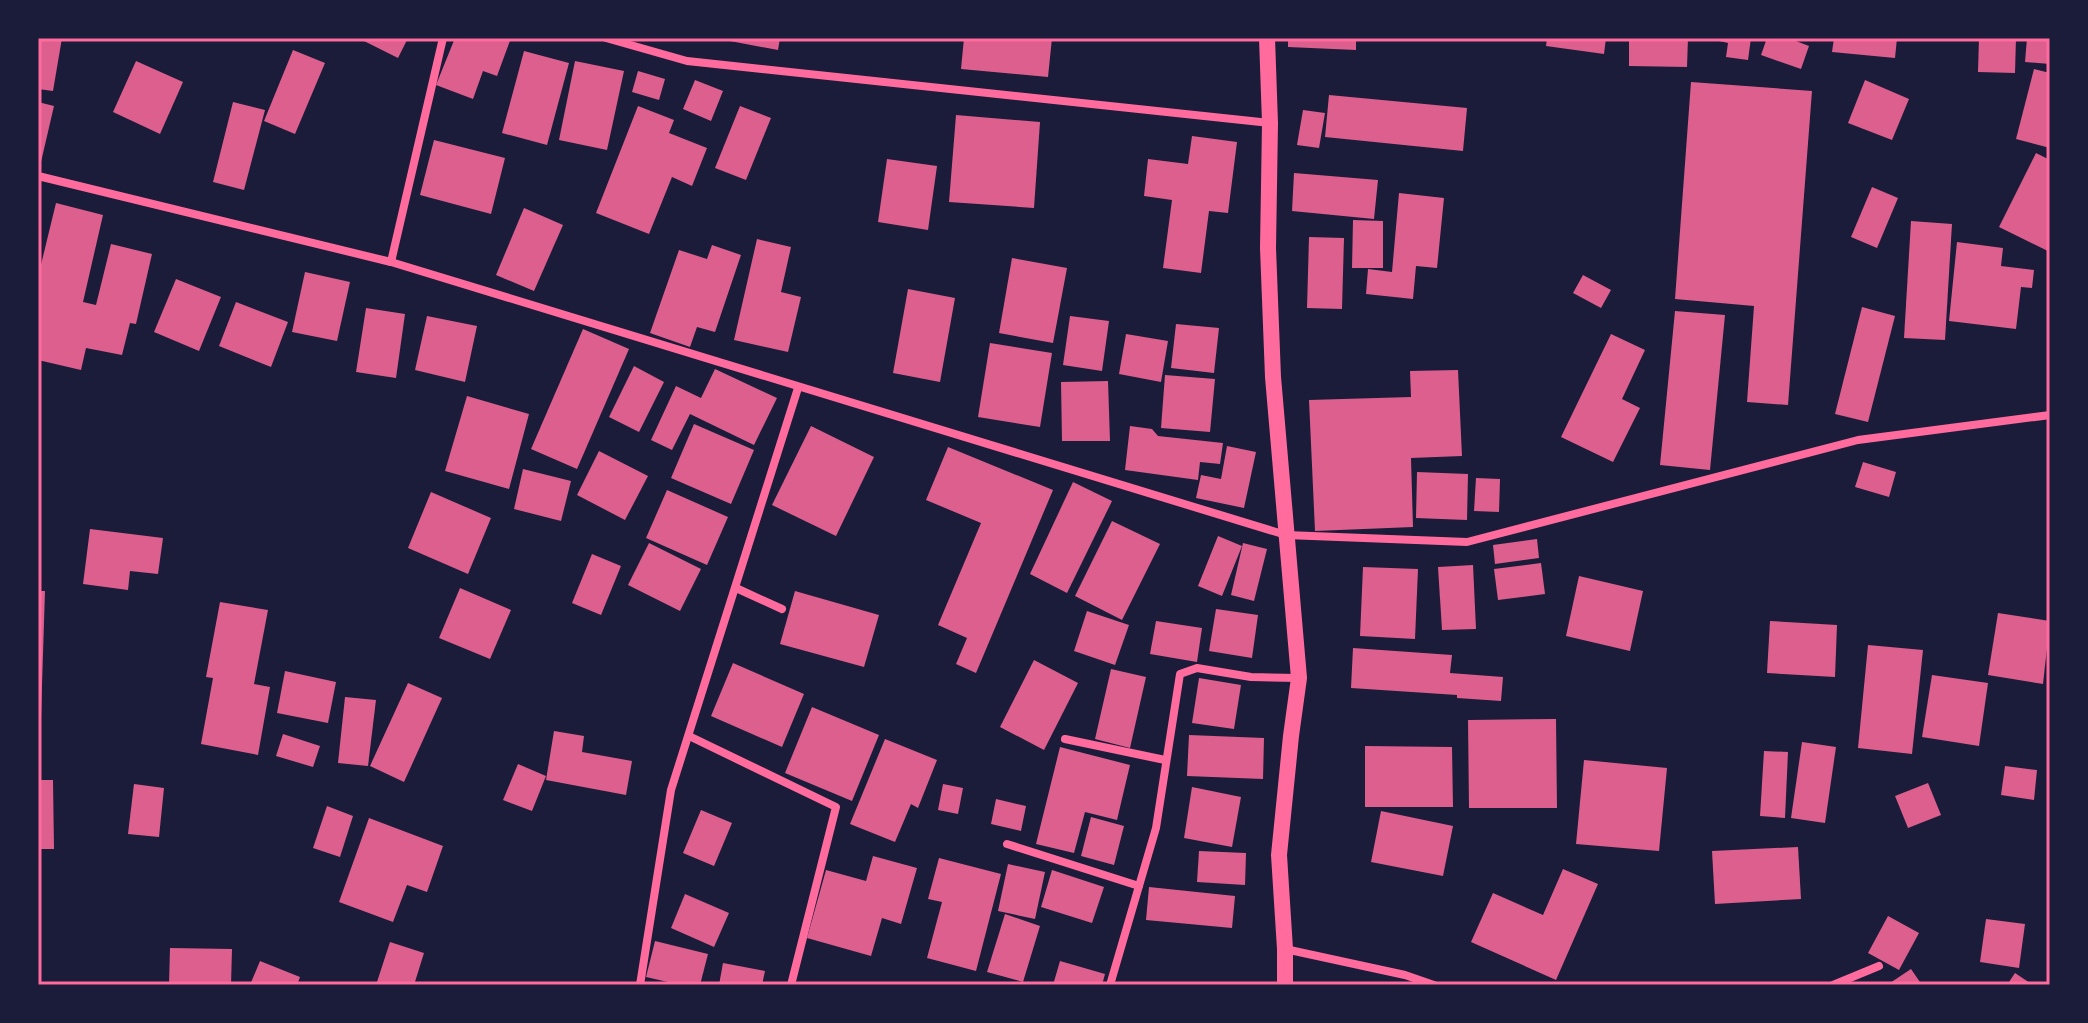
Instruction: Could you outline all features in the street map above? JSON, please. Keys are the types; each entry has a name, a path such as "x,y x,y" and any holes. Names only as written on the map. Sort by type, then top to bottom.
{"main road":[{"path":"1267,38 1272,362 1299,678 1279,855 1285,985"}],"street":[{"path":"391,262 443,38"},
{"path":"606,38 687,61 1270,123"},
{"path":"38,176 391,262 1286,535 1467,542 1858,440 2050,415"},
{"path":"640,985 671,790 798,388"},
{"path":"736,588 782,609"},
{"path":"1110,985 1156,828 1180,674 1197,668 1251,677 1299,678"},
{"path":"689,736 836,807 791,985"},
{"path":"1065,739 1165,760"},
{"path":"1007,844 1139,886"},
{"path":"1285,949 1405,975 1434,985"},
{"path":"1833,985 1879,966"}],"building":[{"path":"38,38 62,38 53,91 38,89"},
{"path":"358,38 408,38 398,58"},
{"path":"455,38 511,38 497,76 483,71 473,99 436,85"},
{"path":"731,38 780,38 778,50 730,41"},
{"path":"964,38 1052,38 1048,77 961,69"},
{"path":"1288,38 1356,38 1356,50 1288,47"},
{"path":"1547,38 1606,38 1604,54 1546,46"},
{"path":"1629,38 1688,38 1687,67 1629,66"},
{"path":"1707,38 1751,38 1748,60 1726,57 1728,43"},
{"path":"1767,38 1788,38 1809,46 1801,69 1761,55"},
{"path":"1834,38 1897,38 1895,58 1832,52"},
{"path":"1979,38 2016,38 2015,73 1978,72"},
{"path":"2027,38 2050,38 2050,64 2025,62"},
{"path":"293,50 325,63 295,134 264,121"},
{"path":"524,51 569,63 547,145 502,133"},
{"path":"136,61 183,82 160,134 113,112"},
{"path":"575,61 624,71 607,150 559,140"},
{"path":"2034,69 2050,73 2050,148 2016,139"},
{"path":"638,71 665,79 659,100 632,92"},
{"path":"695,80 723,91 711,121 683,109"},
{"path":"1865,80 1909,99 1892,140 1848,123"},
{"path":"1691,82 1812,91 1788,405 1747,402 1754,306 1675,299"},
{"path":"1329,95 1467,108 1463,151 1325,137"},
{"path":"38,102 54,106 41,162 38,161"},
{"path":"233,102 265,110 244,190 213,182"},
{"path":"638,106 674,120 669,133 707,148 692,186 672,177 649,234 596,213"},
{"path":"740,106 771,118 746,180 715,168"},
{"path":"1303,110 1325,113 1319,148 1297,145"},
{"path":"956,115 1040,122 1034,208 949,202"},
{"path":"1192,136 1237,142 1228,213 1209,211 1201,273 1163,268 1172,200 1144,196 1148,159 1188,164"},
{"path":"434,140 505,158 491,214 420,195"},
{"path":"2036,153 2050,160 2050,252 1999,227"},
{"path":"887,159 937,166 928,230 878,222"},
{"path":"1294,173 1378,180 1374,219 1292,211"},
{"path":"1872,187 1898,198 1877,248 1851,237"},
{"path":"1399,193 1444,198 1437,268 1416,266 1413,299 1366,294 1368,269 1392,272"},
{"path":"56,203 103,215 83,302 96,305 111,244 152,254 136,324 130,323 122,355 86,348 81,370 38,360 38,277"},
{"path":"524,208 563,225 534,291 496,275"},
{"path":"1353,220 1383,221 1383,268 1352,268"},
{"path":"1911,221 1952,224 1945,340 1904,338"},
{"path":"1309,237 1344,238 1342,309 1307,308"},
{"path":"757,239 791,247 781,292 801,297 788,352 734,340"},
{"path":"1957,242 2003,248 2001,266 2034,270 2032,288 2021,287 2016,329 1949,321"},
{"path":"712,245 741,255 715,332 697,327 690,347 650,333 679,250 707,259"},
{"path":"1012,258 1067,268 1053,343 999,333"},
{"path":"305,272 350,282 337,341 292,332"},
{"path":"1583,275 1611,290 1601,308 1573,293"},
{"path":"176,279 221,297 199,351 154,332"},
{"path":"908,289 955,298 940,382 893,373"},
{"path":"236,302 288,322 271,367 219,346"},
{"path":"1862,307 1895,316 1868,422 1835,414"},
{"path":"366,308 405,314 396,378 356,372"},
{"path":"1675,311 1725,315 1710,470 1660,465"},
{"path":"427,316 477,326 465,382 415,370"},
{"path":"1070,316 1109,321 1102,371 1063,365"},
{"path":"1176,324 1219,328 1214,373 1171,368"},
{"path":"583,329 629,349 577,469 531,449"},
{"path":"1126,334 1168,341 1161,382 1119,374"},
{"path":"1611,334 1645,350 1622,399 1640,408 1613,462 1561,437"},
{"path":"990,343 1052,353 1040,427 978,417"},
{"path":"634,366 664,382 639,432 609,417"},
{"path":"715,369 777,398 754,445 690,414 672,450 651,440 676,386 701,398"},
{"path":"1458,370 1462,456 1411,458 1413,527 1315,531 1309,400 1411,397 1410,371"},
{"path":"1165,375 1215,379 1210,432 1161,428"},
{"path":"1108,381 1110,441 1062,441 1061,382"},
{"path":"467,396 529,414 509,489 445,471"},
{"path":"694,424 754,450 731,504 671,478"},
{"path":"811,426 874,457 836,536 772,505"},
{"path":"1130,426 1152,429 1158,436 1223,443 1220,464 1200,462 1198,480 1125,470"},
{"path":"1227,446 1256,452 1244,508 1196,498 1201,475 1221,479"},
{"path":"948,447 1053,490 976,673 956,664 967,638 938,625 981,523 926,500"},
{"path":"599,451 648,476 625,520 577,495"},
{"path":"1863,462 1896,472 1889,497 1855,487"},
{"path":"523,469 571,481 561,521 514,509"},
{"path":"1417,472 1468,474 1467,520 1416,518"},
{"path":"1476,478 1500,479 1499,512 1474,511"},
{"path":"1073,482 1112,501 1067,593 1030,574"},
{"path":"667,490 728,517 707,565 646,538"},
{"path":"431,492 491,518 468,574 408,548"},
{"path":"1112,521 1160,544 1122,620 1075,596"},
{"path":"90,529 163,538 158,574 130,571 128,590 83,584"},
{"path":"1218,536 1242,546 1222,596 1198,586"},
{"path":"1537,539 1539,558 1495,564 1493,545"},
{"path":"649,543 701,569 680,611 628,585"},
{"path":"1243,543 1267,549 1254,601 1231,595"},
{"path":"592,554 621,566 601,615 572,603"},
{"path":"1541,563 1545,594 1498,600 1494,569"},
{"path":"1473,565 1476,629 1442,630 1438,567"},
{"path":"1363,567 1418,569 1415,639 1360,636"},
{"path":"1579,576 1643,591 1630,651 1566,636"},
{"path":"460,588 511,610 490,659 439,638"},
{"path":"38,591 45,591 41,717 38,717"},
{"path":"795,591 879,615 864,667 780,644"},
{"path":"220,602 268,610 254,684 270,687 258,755 201,744 213,678 206,677"},
{"path":"1216,609 1258,615 1252,658 1209,651"},
{"path":"1087,611 1129,625 1115,665 1074,651"},
{"path":"1998,613 2050,621 2043,684 1988,675"},
{"path":"1156,621 1202,628 1197,662 1150,654"},
{"path":"1770,621 1837,625 1835,677 1767,673"},
{"path":"1868,645 1923,650 1912,754 1858,748"},
{"path":"1353,648 1452,655 1450,673 1503,677 1501,701 1351,688"},
{"path":"1034,660 1078,683 1044,750 1000,727"},
{"path":"733,663 804,694 782,747 711,716"},
{"path":"1111,669 1146,677 1130,748 1095,739"},
{"path":"285,671 336,682 328,723 277,713"},
{"path":"1932,675 1988,683 1979,746 1922,737"},
{"path":"1199,678 1241,685 1234,729 1192,723"},
{"path":"408,683 442,698 404,782 370,766"},
{"path":"345,697 376,700 368,766 338,763"},
{"path":"812,707 879,735 852,801 785,773"},
{"path":"1556,719 1557,808 1469,808 1468,720"},
{"path":"554,731 584,736 582,752 632,761 626,795 546,780"},
{"path":"283,734 320,746 313,767 276,756"},
{"path":"1189,735 1264,738 1263,779 1187,776"},
{"path":"885,739 937,760 918,808 911,804 895,842 850,824"},
{"path":"1802,742 1836,747 1825,823 1791,818"},
{"path":"1365,746 1452,747 1453,807 1365,807"},
{"path":"1060,747 1130,765 1117,820 1085,812 1074,853 1036,844"},
{"path":"1764,751 1788,752 1785,818 1760,816"},
{"path":"1584,760 1667,768 1659,851 1576,844"},
{"path":"518,764 546,776 532,811 503,800"},
{"path":"2005,766 2037,770 2034,800 2001,795"},
{"path":"38,780 53,780 54,849 38,849"},
{"path":"1928,783 1941,815 1908,828 1895,796"},
{"path":"134,784 164,788 159,837 128,834"},
{"path":"943,784 963,788 958,814 938,810"},
{"path":"1192,787 1241,797 1232,847 1184,838"},
{"path":"996,799 1026,806 1021,831 991,824"},
{"path":"327,806 353,816 340,857 313,848"},
{"path":"701,810 732,823 714,866 683,853"},
{"path":"1381,811 1453,826 1443,876 1371,862"},
{"path":"1091,817 1124,826 1114,865 1081,856"},
{"path":"369,818 443,846 427,892 407,885 393,922 339,902"},
{"path":"1798,847 1801,899 1715,904 1712,851"},
{"path":"1199,851 1246,853 1245,885 1197,882"},
{"path":"873,856 917,868 901,924 882,918 871,956 807,938 826,870 866,881"},
{"path":"939,858 1001,874 976,971 927,958 942,902 928,899"},
{"path":"1008,864 1045,872 1035,919 998,911"},
{"path":"1563,869 1598,884 1556,980 1471,942 1493,893 1543,915"},
{"path":"1052,870 1104,887 1092,923 1041,907"},
{"path":"1149,887 1235,896 1232,928 1146,920"},
{"path":"685,894 729,913 714,947 671,928"},
{"path":"1005,914 1040,926 1023,982 987,972"},
{"path":"1888,916 1919,933 1899,970 1868,953"},
{"path":"1986,919 2025,924 2019,968 1980,962"},
{"path":"655,941 708,954 700,985 681,985 646,977"},
{"path":"390,942 424,953 414,985 376,985"},
{"path":"170,948 232,949 231,985 169,985"},
{"path":"260,961 300,977 297,985 250,985"},
{"path":"1060,961 1105,974 1102,985 1053,985"},
{"path":"723,963 765,971 762,985 719,985"},
{"path":"1911,969 1922,985 1887,985"},
{"path":"2015,973 2033,985 2007,985"}]}
